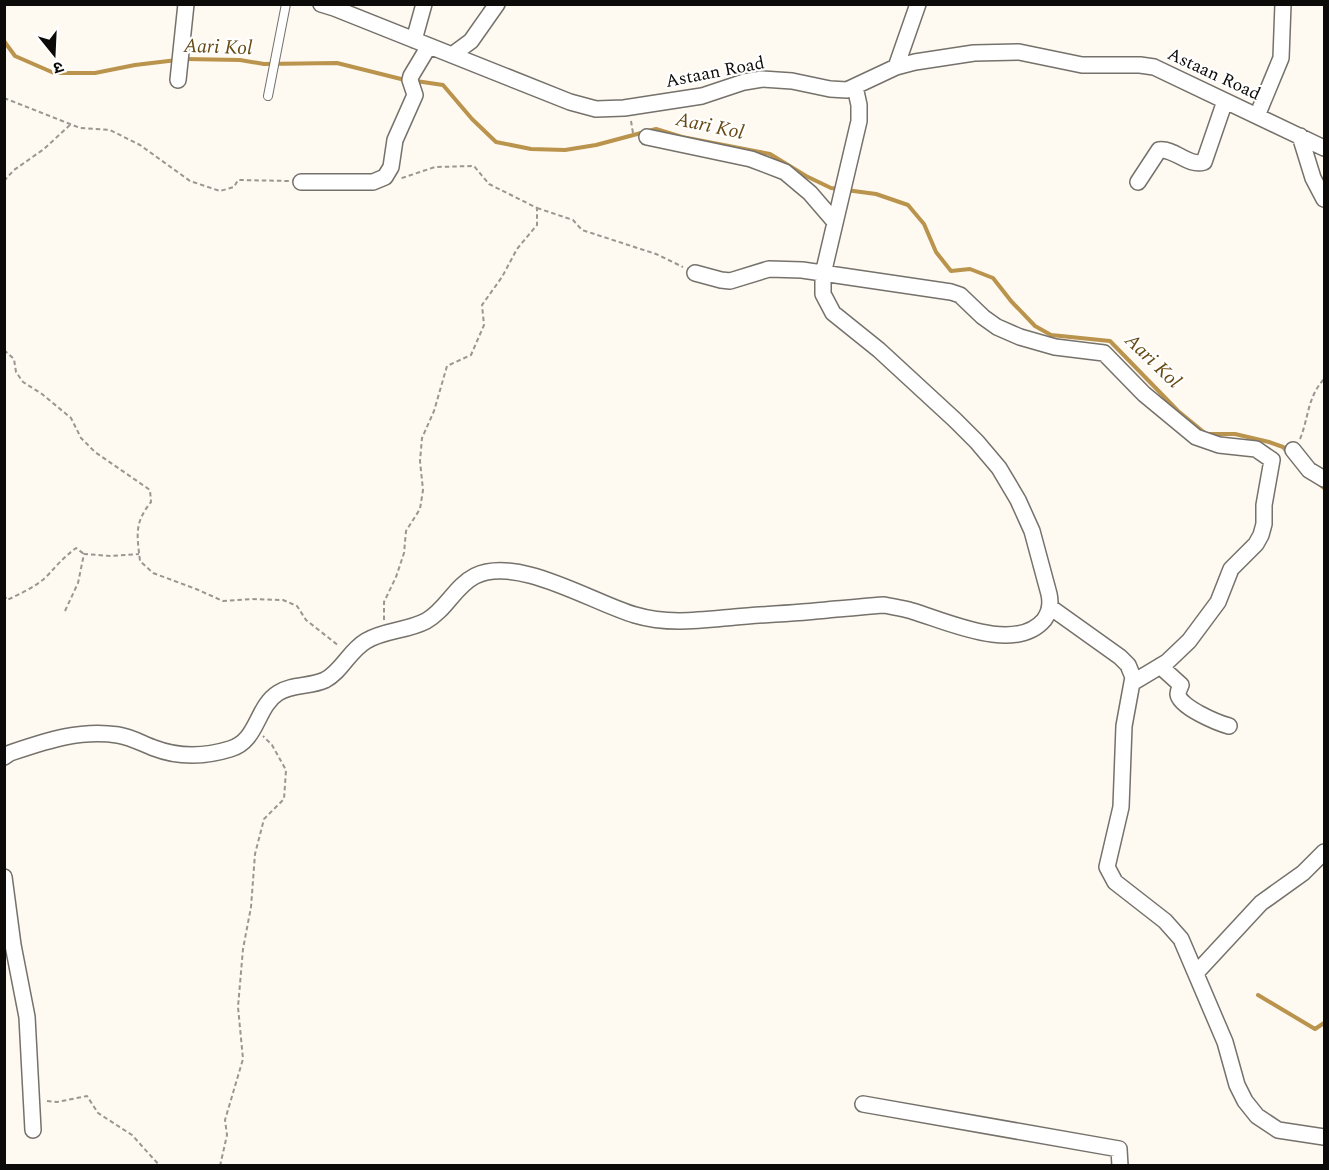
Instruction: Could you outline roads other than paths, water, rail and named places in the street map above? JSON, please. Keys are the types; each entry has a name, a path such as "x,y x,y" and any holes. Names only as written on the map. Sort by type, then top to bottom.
{"street":[{"path":"178,74 186,4"},
{"name":"Astaan Road","path":"321,4 570,102 596,109 624,108 702,96 744,82 762,79 792,81 839,90 855,87 896,67 915,62 974,53 1019,52 1082,65 1154,67 1324,148"},
{"path":"414,40 424,4"},
{"path":"452,55 463,49 479,32 497,4"},
{"path":"896,67 918,4"},
{"path":"1257,116 1281,58 1283,4"},
{"path":"301,182 373,182 389,171 395,140 413,101 414,93 411,82 429,46"},
{"path":"6,750 73,734 119,735 188,756 206,755 233,748 242,744 254,728 264,708 278,693 286,689 318,683 333,675 360,645 383,634 425,621 439,612 466,582 475,576 491,571 527,574 553,582 634,615 676,622 884,605 913,611 960,627 1008,636 1025,633 1035,628 1047,615 1051,601 1041,555 1018,500 999,468 955,420 879,350 833,313 823,294 823,274 860,110 855,87"},
{"path":"1138,182 1159,150 1165,149 1196,164 1204,162 1226,101"},
{"path":"1300,136 1310,170 1324,199"},
{"path":"647,137 751,159 785,171 804,187 835,222"},
{"path":"695,273 730,280 770,269 802,270 951,292 960,295 997,327 1020,337 1054,347 1104,353 1144,394 1196,437 1220,445 1256,449 1272,460 1261,535 1256,544 1231,569 1223,592 1210,615 1179,652 1132,682"},
{"path":"1293,450 1309,470 1324,479"},
{"path":"1050,607 1120,657 1131,672 1132,682 1124,726 1121,807 1107,867 1115,882 1173,929 1181,939 1225,1042 1237,1085 1245,1101 1257,1116 1278,1130 1324,1137"},
{"path":"1160,666 1181,685 1179,696 1194,711 1229,726"},
{"path":"1197,972 1252,912 1303,873 1324,852"},
{"path":"4,877 26,1010 33,1130"},
{"path":"863,1104 1119,1149 1120,1166"}],"lane":[{"path":"268,96 286,4"}],"waterway":[{"name":"Aari Kol","path":"4,41 15,56 54,73 95,73 177,60"},
{"name":"Aari Kol","path":"185,59 240,60 264,64 337,63 405,80"},
{"name":"Aari Kol","path":"416,81 443,85 472,119 496,142 531,149 565,150 596,145 656,129 682,137 770,154 806,176 831,188 839,189"},
{"name":"Aari Kol","path":"846,190 876,194 908,205 924,224 936,252 951,271 970,269 993,278 1035,326 1051,335 1110,341 1178,411 1206,434 1235,434 1269,442 1283,447 1287,452"},
{"name":"Aari Kol","path":"1318,483 1324,488"},
{"path":"1258,995 1315,1029 1324,1023"}]}
